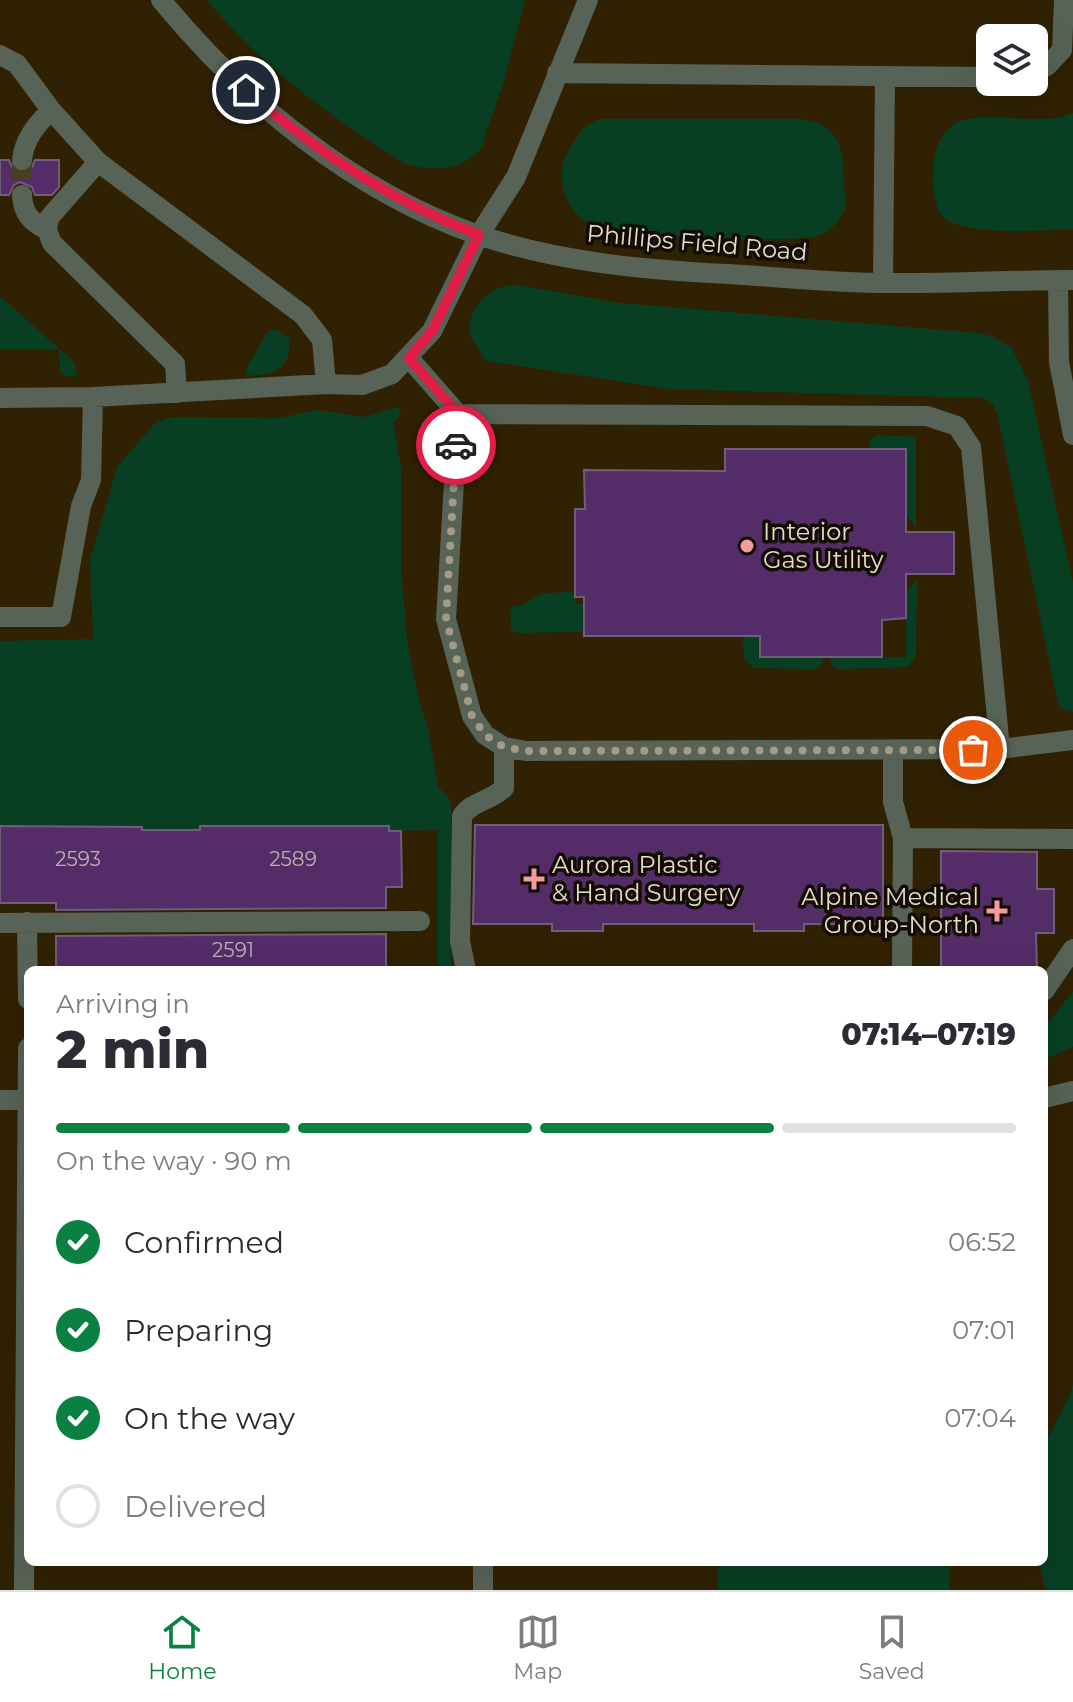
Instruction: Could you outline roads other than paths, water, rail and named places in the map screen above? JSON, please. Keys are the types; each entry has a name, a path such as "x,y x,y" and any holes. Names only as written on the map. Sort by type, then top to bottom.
{"street":[{"name":"Phillips Field Road","path":"161,0 246,90 319,151 404,202 479,235 575,259 638,268 883,283 1066,280"},
{"path":"0,398 362,385 392,374 432,331 479,235 516,177 588,0"},
{"path":"1048,65 1062,50 1064,0"},
{"path":"0,55 17,64 51,110 98,162 303,315 322,340 326,384"},
{"path":"557,73 976,77"},
{"path":"883,283 885,76"},
{"path":"22,160 28,138 51,110"},
{"path":"98,162 49,218 47,230 52,243 175,364 177,393"},
{"path":"22,195 28,218 47,230"},
{"path":"1066,280 1059,362 1073,435"},
{"path":"409,358 458,414 446,619 472,716 485,735 504,747 526,751 893,751 1000,749 1073,740"},
{"path":"0,617 61,617 81,506 91,480 93,397"},
{"path":"458,414 927,416 957,426 971,447 1000,749"},
{"path":"465,966 460,941 462,816 468,807 496,797 504,788 504,747"},
{"path":"893,751 893,802 903,838 902,966"},
{"path":"903,838 1073,839"},
{"path":"0,923 420,921"},
{"path":"27,922 28,966"},
{"path":"1048,985 1073,949"},
{"path":"1048,1097 1073,1091"},
{"path":"0,1100 24,1100"},
{"path":"24,1566 24,1590"},
{"path":"483,1566 483,1590"}],"tunnel":[{"path":"22,160 22,195"}],"place":[{"name":"Interior Gas Utility","path":"747,546"},
{"name":"Aurora Plastic & Hand Surgery","path":"534,879"},
{"name":"Alpine Medical Group-North","path":"997,911"}]}
